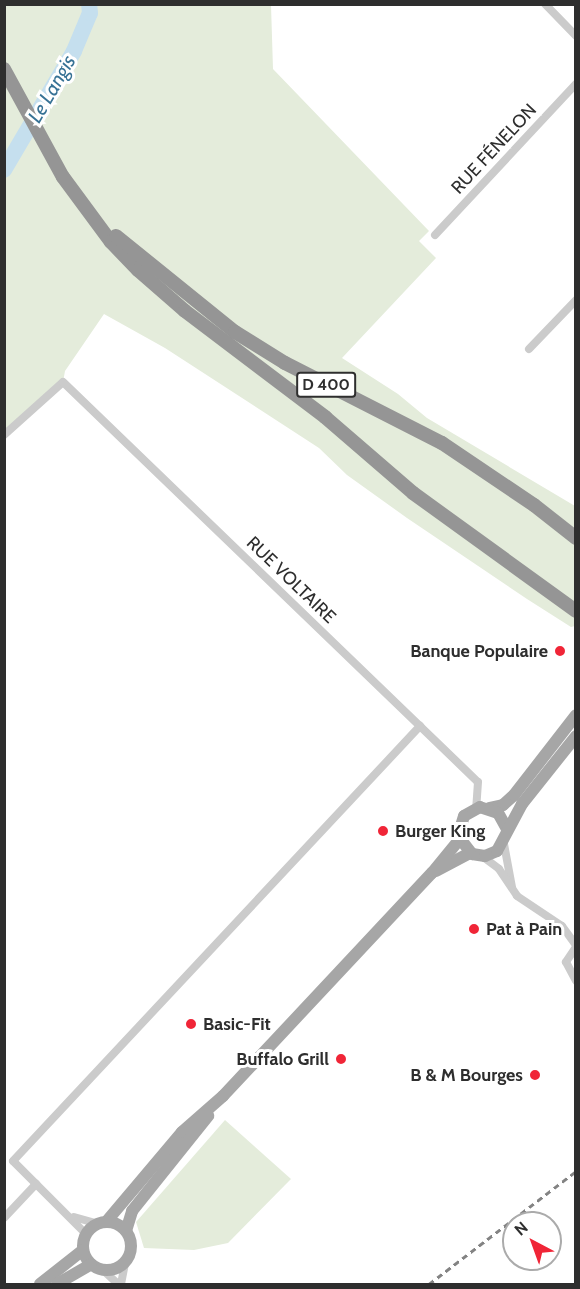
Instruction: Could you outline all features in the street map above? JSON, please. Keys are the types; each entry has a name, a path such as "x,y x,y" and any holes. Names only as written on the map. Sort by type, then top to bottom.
{"highway":[{"name":"D 400","path":"4,69 37,133 89,212 138,270 185,311 325,417 413,493 576,611"},
{"name":"D 400","path":"89,212 180,291 235,332 294,368 442,443 534,505 576,538"}],"main road":[{"path":"223,1096 182,1132 102,1223 86,1234 83,1250 91,1264 103,1270 125,1263 131,1247 126,1231 132,1212 223,1096 432,873 459,840 460,822 483,808 503,805 514,795 576,715"},
{"path":"432,873 476,855 495,853 504,844 507,830 576,736"},
{"path":"483,808 502,817 507,830"},
{"path":"459,840 476,855"},
{"path":"102,1223 126,1231"},
{"path":"40,1284 83,1250"},
{"path":"57,1284 91,1264"}],"street":[{"path":"545,4 576,36"},
{"name":"RUE FÉNELON","path":"435,236 576,84"},
{"path":"529,349 576,300"},
{"name":"RUE VOLTAIRE","path":"4,435 63,382 478,782 483,808"},
{"path":"86,1234 70,1215 13,1161 420,726"},
{"path":"504,844 512,887"},
{"path":"476,855 494,864 517,896 562,926 576,946 566,962 569,975 576,981"},
{"path":"4,1218 36,1184"},
{"path":"70,1215 102,1223"},
{"path":"103,1270 120,1284 125,1263"}],"green space":[{"path":"97,4 271,5 273,69 429,231 419,241 436,258 342,358 398,394 427,418 575,506 575,626 571,627 527,599 407,518 347,475 319,448 165,348 104,314 65,371 63,382 5,435 5,5 89,5 90,12"},
{"path":"225,1120 291,1179 228,1243 194,1250 144,1248 136,1222"}],"waterway":[{"name":"Le Langis","path":"4,170 74,51 90,13 89,4"}],"railway":[{"path":"429,1284 576,1171"}],"place":[{"name":"Banque Populaire","path":"560,651"},
{"name":"Burger King","path":"383,831"},
{"name":"Pat à Pain","path":"474,929"},
{"name":"Basic-Fit","path":"191,1024"},
{"name":"Buffalo Grill","path":"341,1059"},
{"name":"B & M Bourges","path":"535,1075"}]}
